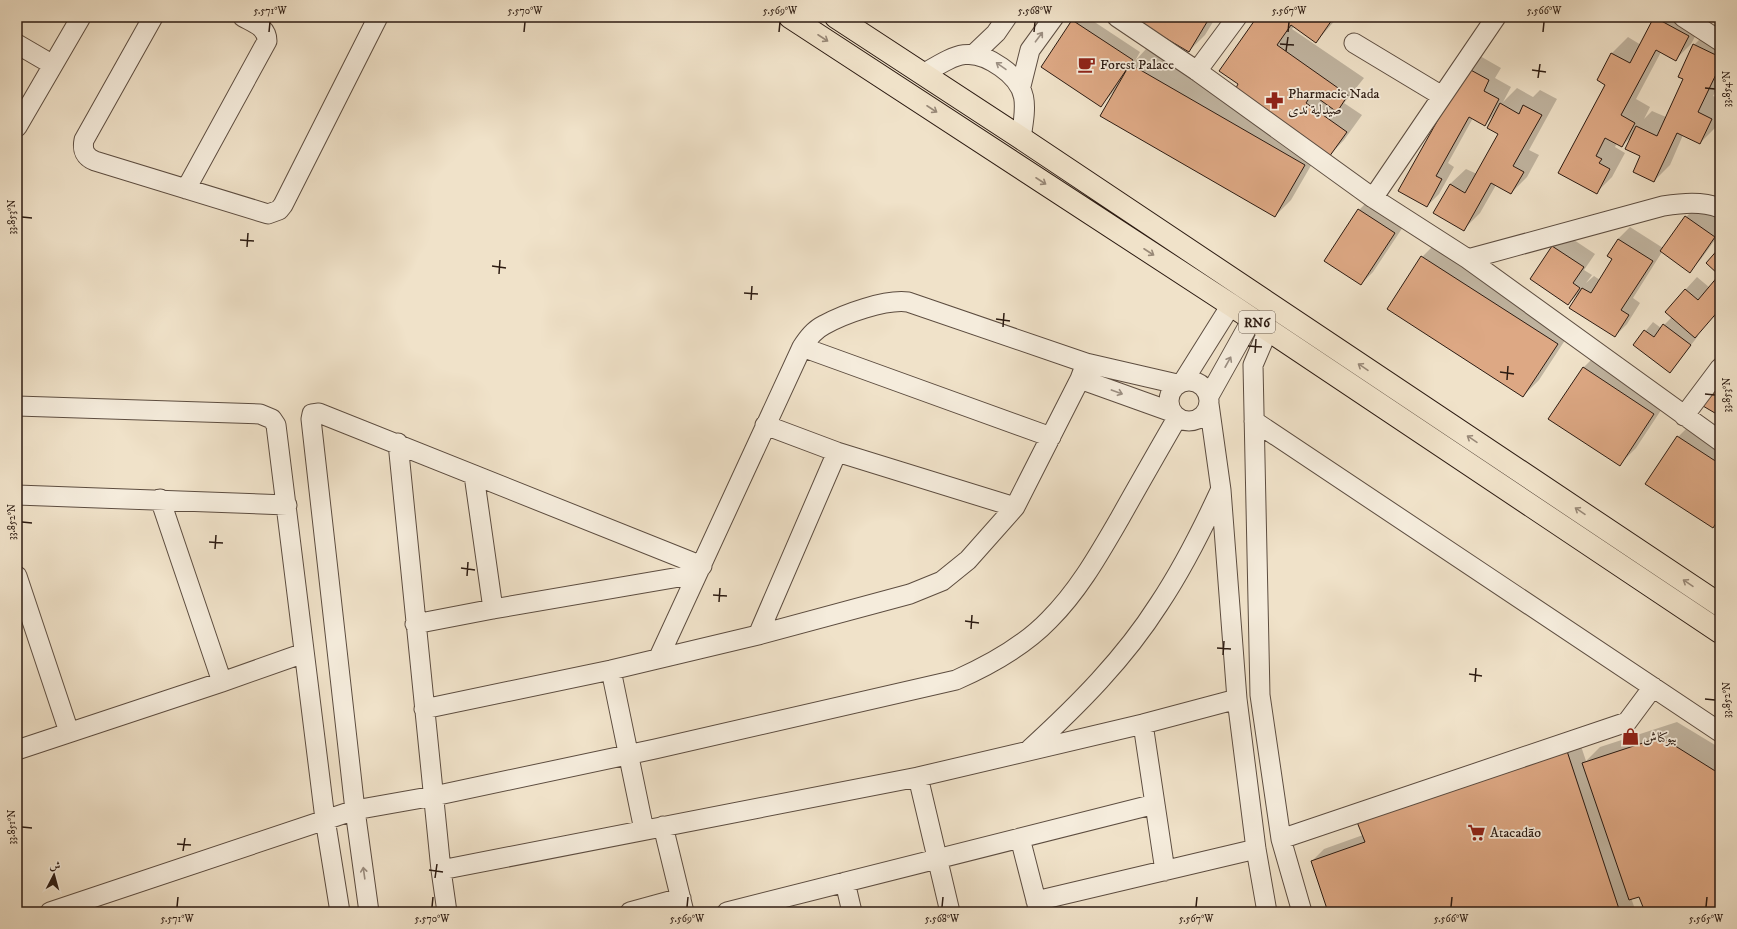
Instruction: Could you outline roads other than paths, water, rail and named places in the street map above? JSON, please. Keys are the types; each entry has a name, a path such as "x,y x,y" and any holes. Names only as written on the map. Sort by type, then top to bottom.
{"highway":[{"name":"RN6","path":"790,17 1260,324 1720,632"},
{"name":"RN6","path":"836,17 1021,138 1720,605"}],"street":[{"path":"17,127 81,17"},
{"path":"153,17 84,140 83,146 87,155 95,161 268,214 279,210 378,17"},
{"path":"186,189 267,41 267,36 262,28 244,17"},
{"path":"974,54 996,33 1007,17"},
{"path":"1021,138 1026,109 1022,86 1030,50 1054,17"},
{"path":"1117,17 1197,71 1373,198 1468,259 1720,441"},
{"path":"1197,71 1237,17"},
{"path":"1373,198 1496,17"},
{"path":"1683,17 1720,41"},
{"path":"1354,43 1442,96"},
{"path":"17,44 52,65"},
{"path":"923,74 948,59 963,54 974,54 987,57 1011,73 1022,86"},
{"path":"1468,259 1663,206 1687,202 1710,204 1720,208"},
{"path":"659,657 802,347 810,336 823,325 877,305 897,300 919,304 1083,371 1185,420 1193,420 1200,418 1209,400 1260,324"},
{"path":"1175,415 1169,405 1168,397 1172,390 1181,382 1231,305"},
{"path":"1260,324 1253,365 1260,695 1281,839 1302,912"},
{"path":"802,347 1051,437"},
{"path":"1684,416 1720,368"},
{"path":"1083,371 1181,382 1193,381 1206,389 1209,400 1221,490 1237,699 1256,849 1267,912"},
{"path":"424,708 611,670 659,657 758,635 910,594 942,581 968,560 1015,507 1083,371"},
{"path":"17,406 260,414 267,416 276,425 325,819 340,912"},
{"path":"369,912 355,810 311,416 314,413 319,413 398,443 700,570"},
{"path":"50,912 355,810 434,796 630,754 933,687 956,680 996,661 1038,630 1064,604 1090,569 1175,415"},
{"path":"1254,421 1720,732"},
{"path":"765,425 837,452 1015,507"},
{"path":"398,443 415,624 441,870 447,912"},
{"path":"758,635 837,452"},
{"path":"474,475 493,609"},
{"path":"1029,750 1077,706 1120,657 1155,610 1192,549 1221,490"},
{"path":"17,495 160,499 286,505"},
{"path":"160,499 222,682"},
{"path":"415,624 700,570"},
{"path":"17,576 68,732"},
{"path":"17,750 222,682 304,653"},
{"path":"611,670 630,754 644,830"},
{"path":"1281,839 1627,722 1653,687"},
{"path":"441,870 918,777 1143,724 1237,699"},
{"path":"1143,724 1165,871"},
{"path":"918,777 950,912"},
{"path":"727,912 771,907 845,882 1155,804"},
{"path":"630,912 682,905 664,826"},
{"path":"1020,838 1037,907 1165,871 1256,849"},
{"path":"845,882 852,912"}],"place":[{"name":"Forest Palace","path":"1087,64"},
{"name":"Pharmacie Nada صيدلية ندى","path":"1275,101"},
{"name":"بيوكناش","path":"1630,737"},
{"name":"Atacadão","path":"1477,832"}]}
